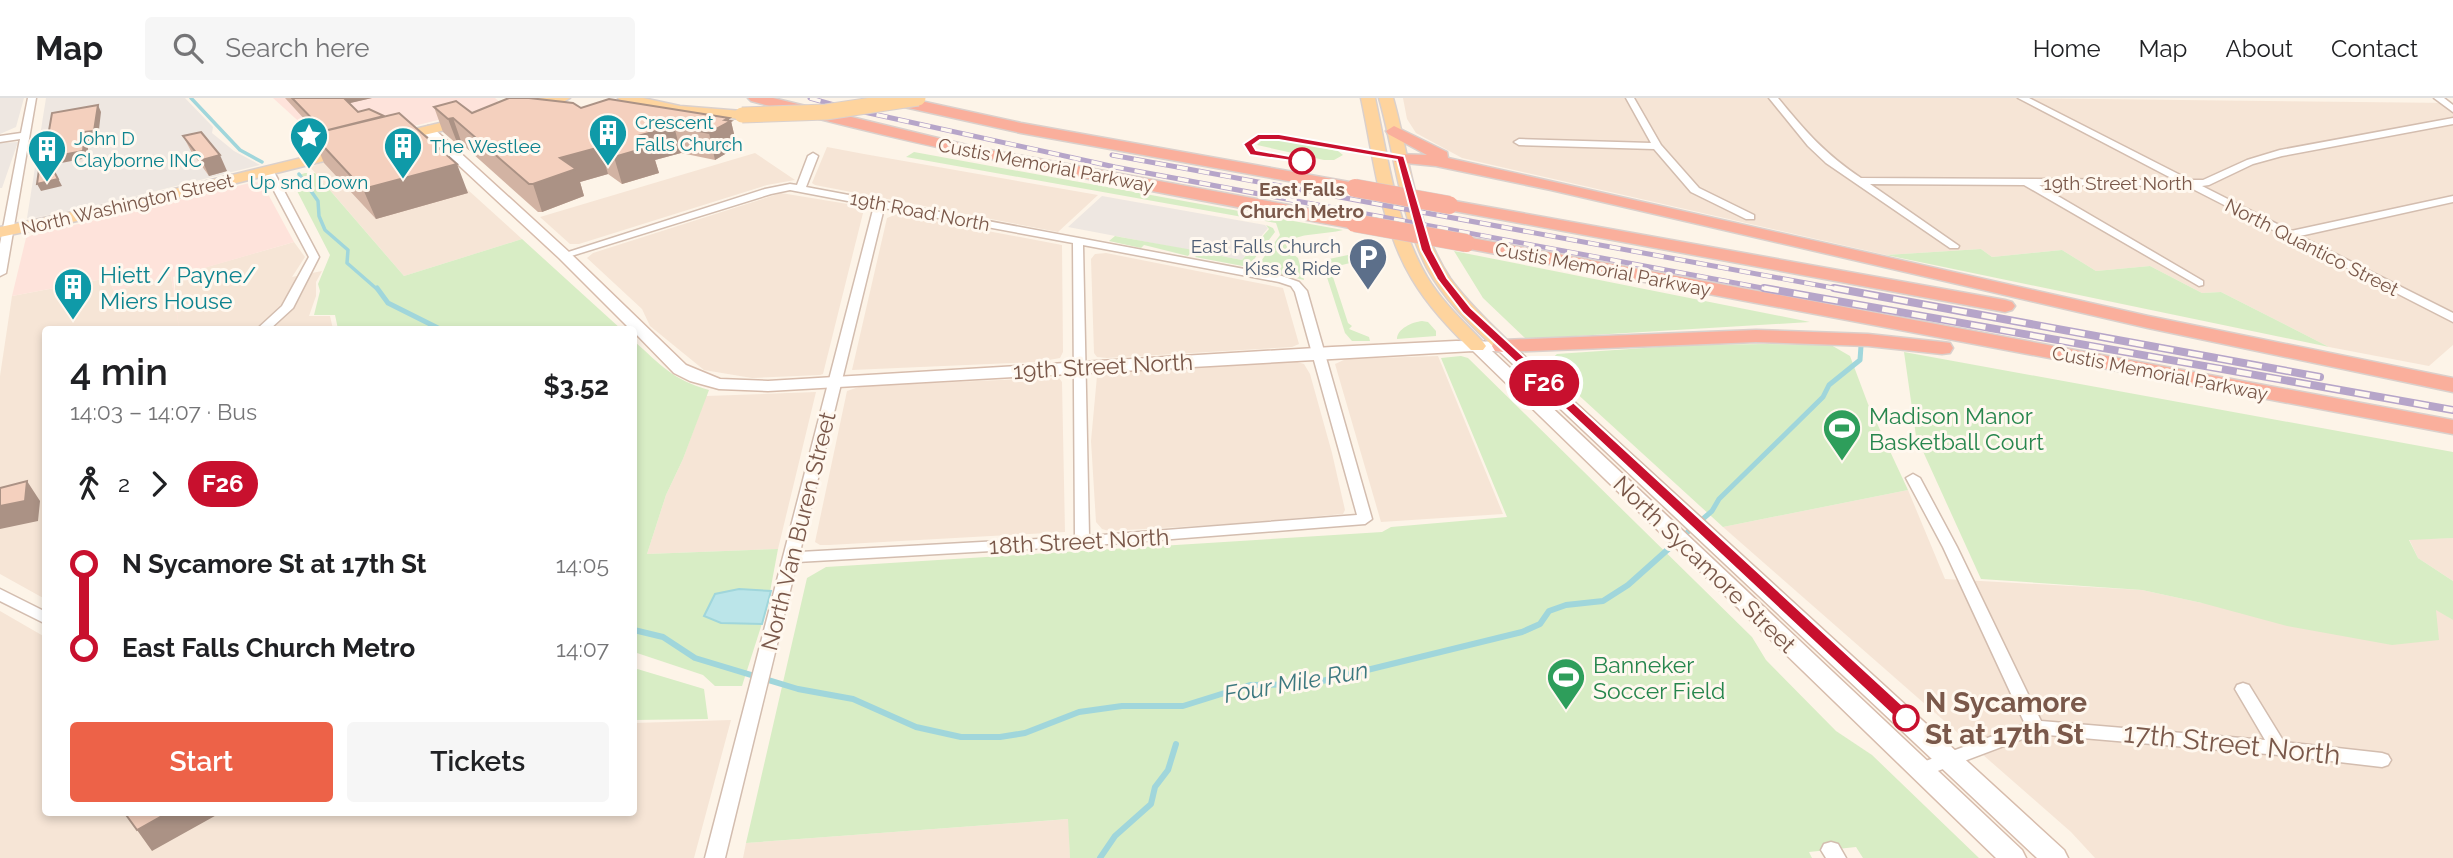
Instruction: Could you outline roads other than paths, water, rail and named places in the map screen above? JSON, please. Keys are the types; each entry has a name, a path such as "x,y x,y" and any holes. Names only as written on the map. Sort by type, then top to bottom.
{"highway":[{"name":"Custis Memorial Parkway","path":"756,98 850,124 973,151 2453,427"},
{"name":"Custis Memorial Parkway","path":"886,98 1021,128 2453,386"},
{"path":"1394,131 1440,156 1519,178"},
{"path":"1401,158 1436,160 2135,320 2380,368 2453,386"},
{"path":"1503,346 1756,336 1910,343 2453,434"}],"main road":[{"path":"512,108 563,98"},
{"path":"625,98 680,110 742,115 826,112 918,98"},
{"name":"North Sycamore Street","path":"1368,98 1401,236 1411,263 1438,304 1477,346"},
{"name":"North Sycamore Street","path":"1386,98 1420,229 1436,268 1467,310 1503,346"},
{"name":"North Washington Street","path":"3,232 125,206 477,117"},
{"path":"1382,157 1401,158"}],"street":[{"path":"0,273 3,232 32,98"},
{"path":"1630,98 1657,146 1695,190 1750,217"},
{"path":"1773,98 1817,151 1954,246"},
{"name":"North Quantico Street","path":"2022,98 2453,318"},
{"path":"2438,98 2453,109"},
{"name":"19th Street North","path":"1858,181 2212,181 2250,162 2280,152 2453,121"},
{"path":"428,130 564,256"},
{"path":"0,139 26,135"},
{"path":"1519,142 1657,146"},
{"path":"801,188 813,156"},
{"path":"266,326 287,308 314,257 268,170"},
{"path":"2026,182 2199,283"},
{"name":"19th Road North","path":"564,256 769,191 801,188 1282,279 1295,284 1301,291 1318,354"},
{"path":"2288,235 2453,199"},
{"name":"North Van Buren Street","path":"715,858 880,204"},
{"path":"1078,242 1082,541"},
{"name":"19th Street North","path":"564,256 635,326"},
{"name":"19th Street North","path":"637,328 684,372 704,380 756,386 1503,346"},
{"name":"North Sycamore Street","path":"1477,346 2013,858"},
{"name":"North Sycamore Street","path":"1503,346 1951,758 2055,858"},
{"name":"18th Street North","path":"793,556 1082,541 1364,519 1318,354"},
{"path":"1913,478 1950,547 2035,727"},
{"path":"0,594 42,617"},
{"path":"2243,689 2279,748"},
{"name":"17th Street North","path":"1921,770 2035,727 2279,748 2382,760"}],"water":[{"path":"739,589 771,591 762,624 721,623 704,616 715,594"}],"waterway":[{"name":"Four Mile Run","path":"191,98 240,150 262,162"},
{"name":"Four Mile Run","path":"299,174 318,201 319,216 325,230 348,250 347,263 378,290"},
{"name":"Four Mile Run","path":"377,288 388,303 434,326"},
{"name":"Four Mile Run","path":"1682,537 1712,511 1719,499 1823,397 1829,385 1860,360 1861,346"},
{"name":"Four Mile Run","path":"637,631 663,637 695,658 798,689 853,699 916,727 961,737 1000,737 1025,733 1079,712 1122,706 1183,706 1250,685 1310,684 1522,632 1540,624 1549,611 1566,605 1603,601 1628,585 1684,535"},
{"path":"1100,858 1115,836 1151,804 1155,787 1168,770 1176,744"}],"railway":[{"path":"810,98 841,107"},
{"path":"855,110 1115,167 1773,290"},
{"path":"1112,155 1844,290"},
{"path":"1764,288 2453,410"},
{"path":"1834,288 2320,377"}],"place":[{"name":"East Falls Church Metro","path":"1302,161"},
{"name":"Crescent Falls Church","path":"608,167"},
{"name":"Up snd Down","path":"309,170"},
{"name":"The Westlee","path":"403,180"},
{"name":"John D Clayborne INC","path":"47,183"},
{"name":"East Falls Church Kiss & Ride","path":"1368,291"},
{"name":"Hiett / Payne/ Miers House","path":"73,321"},
{"name":"Madison Manor Basketball Court","path":"1842,462"},
{"name":"Banneker Soccer Field","path":"1566,711"},
{"name":"N Sycamore St at 17th St","path":"1906,718"}]}
